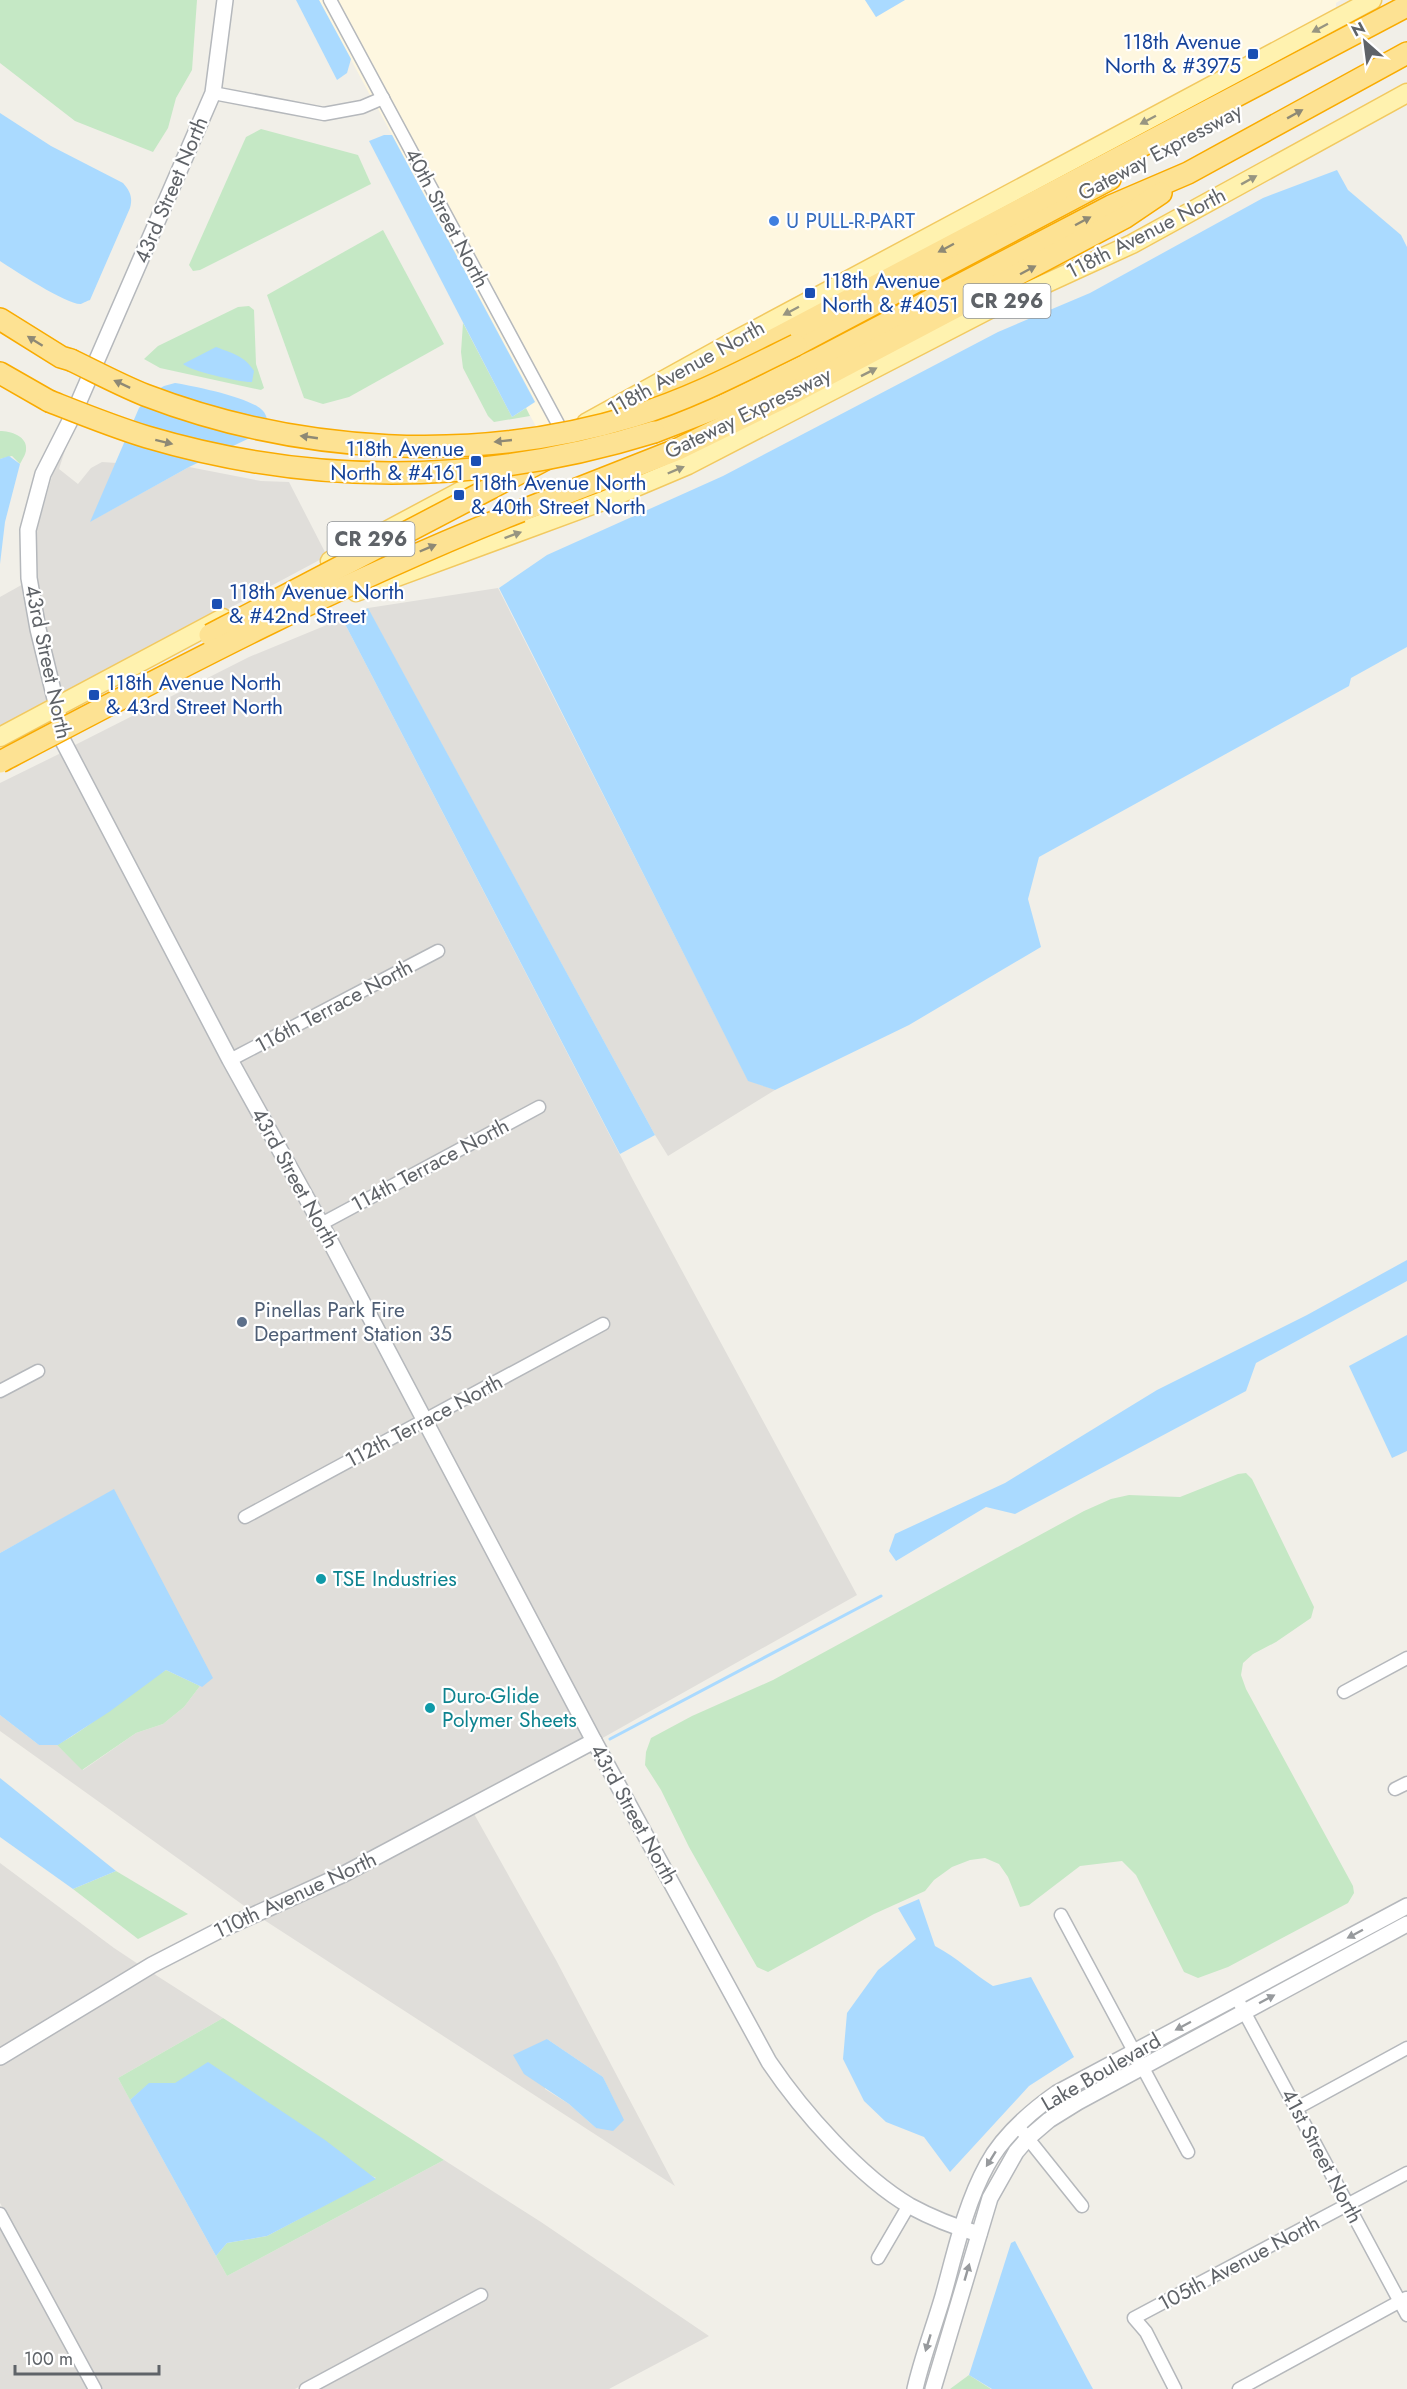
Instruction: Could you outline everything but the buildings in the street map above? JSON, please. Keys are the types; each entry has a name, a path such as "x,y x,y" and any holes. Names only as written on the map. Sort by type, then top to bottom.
{"highway":[{"name":"Gateway Expressway","path":"0,746 1407,6"},
{"name":"Gateway Expressway","path":"0,319 61,357 134,390 233,423 272,432 345,442 452,446 553,435 637,415 701,390 796,345 1407,21"},
{"name":"Gateway Expressway","path":"0,373 49,401 120,429 202,451 285,466 334,471 433,472 516,465 574,454 654,432 751,392 1111,206 1188,173 1407,53"},
{"name":"Gateway Expressway","path":"0,762 252,631 398,561 676,450 793,393 1124,218 1188,173"}],"main road":[{"name":"118th Avenue North","path":"0,737 1372,0"},
{"name":"118th Avenue North","path":"0,772 323,604 603,501 688,465 988,310 1132,244 1407,93"}],"street":[{"name":"43rd Street North","path":"225,0 213,93 73,415 43,474 28,530 29,578 62,739 230,1060 321,1224 594,1741 769,2062 783,2083 856,2163 909,2205 934,2218 979,2234"},
{"name":"40th Street North","path":"330,0 564,435"},
{"path":"213,93 324,114 362,107 383,99"},
{"name":"116th Terrace North","path":"230,1060 438,951"},
{"name":"114th Terrace North","path":"321,1224 539,1107"},
{"name":"112th Terrace North","path":"245,1517 603,1324"},
{"path":"0,1391 38,1371"},
{"path":"1344,1692 1407,1658"},
{"name":"110th Avenue North","path":"0,2057 152,1965 216,1932 344,1874 594,1741"},
{"path":"1395,1789 1407,1783"},
{"name":"Lake Boulevard","path":"933,2389 990,2198 1004,2170 1028,2138 1058,2114 1143,2066 1240,2004 1407,1906"},
{"path":"1061,1915 1188,2152"},
{"name":"Lake Boulevard","path":"915,2389 962,2229 987,2165 1000,2145 1036,2108 1058,2093 1135,2052 1407,1924"},
{"name":"41st Street North","path":"1240,2004 1348,2205 1403,2300 1407,2315"},
{"path":"1297,2108 1407,2048"},
{"path":"1018,2126 1082,2206"},
{"name":"105th Avenue North","path":"1175,2389 1146,2332 1134,2318 1407,2173"},
{"path":"878,2258 909,2205"},
{"path":"0,2214 95,2389"},
{"path":"306,2389 481,2295"},
{"path":"1239,2389 1403,2300"}],"shaded area":[{"path":"319,0 324,0 375,96 371,97"},
{"path":"335,0 865,0 876,17 905,0 1341,0 1336,3 1336,10 565,427"},
{"path":"381,105 555,429 539,432 526,408 535,401 377,107"},
{"path":"68,441 59,469 78,484 91,468 102,462 117,463 91,521 189,467 261,481 289,482 327,556 61,698 34,578 34,539 57,459"},
{"path":"25,583 51,703 0,730 0,597"},
{"path":"498,588 748,1080 775,1090 668,1156 368,609 345,624 633,1180 857,1595 599,1740 432,1423 610,1327 604,1317 427,1413 328,1226 546,1109 540,1100 323,1216 237,1063 445,954 440,944 232,1053 71,747 249,657 368,608"},
{"path":"63,752 418,1418 238,1515 244,1524 423,1428 587,1738 342,1869 250,1910 0,1731 0,1715 39,1745 57,1745 83,1770 136,1733 163,1724 184,1707 200,1686 202,1687 114,1490 0,1553 0,1398 45,1373 39,1364 0,1385 0,783"},
{"path":"473,1812 556,1960 675,2186 261,1918","holes":["547,2039 603,2077 623,2120 596,2128 569,2104 545,2089"]},
{"path":"0,1863 141,1966 0,2051"},
{"path":"151,1972 223,2018 118,2078 227,2276 444,2160 541,2222 709,2336 609,2389 318,2389 487,2298 482,2288 295,2389 101,2389 0,2203 0,2063"},
{"path":"0,2224 89,2389 0,2389"}],"green space":[{"path":"0,0 197,0 192,70 176,98 168,128 153,152 75,121 0,63"},
{"path":"261,129 358,155 371,184 200,270 193,271 189,265 246,137"},
{"path":"383,230 444,344 349,397 323,404 304,398 267,295"},
{"path":"249,306 254,310 256,364 264,388 261,390 160,368 144,359 158,346 238,307"},
{"path":"463,323 512,417 526,408 530,416 494,422 488,416 463,368 461,352"},
{"path":"0,431 13,433 24,441 26,452 20,464 12,456 0,459"},
{"path":"1246,1473 1252,1479 1314,1607 1311,1618 1276,1642 1253,1654 1243,1663 1241,1675 1246,1689 1353,1886 1354,1893 1348,1903 1228,1967 1198,1978 1184,1972 1136,1875 1122,1861 1080,1866 1029,1905 1020,1907 1008,1877 999,1864 985,1858 970,1860 952,1867 934,1880 925,1891 874,1914 768,1972 757,1967 689,1847 661,1790 645,1765 646,1752 651,1738 692,1716 773,1680 1084,1511 1111,1499 1129,1495 1180,1497"},
{"path":"166,1670 200,1686 184,1707 163,1724 136,1733 82,1770 57,1745 85,1728"},
{"path":"116,1871 188,1914 138,1939 73,1889"},
{"path":"223,2018 444,2160 227,2276 216,2256 227,2243 267,2236 376,2178 175,2083 149,2084 130,2100 118,2078"},
{"path":"969,2375 991,2389 950,2389"}],"water":[{"path":"296,0 319,0 351,59 347,73 337,80"},
{"path":"865,0 905,0 876,17"},
{"path":"0,113 51,146 123,183 129,192 130,208 90,300 81,304 64,299 0,261"},
{"path":"384,135 392,135 535,402 512,417 369,141"},
{"path":"1337,170 1348,190 1401,235 1407,247 1407,647 1351,678 1349,686 1039,857 1028,899 1041,947 909,1025 775,1090 748,1081 499,588 547,555 723,476 998,332 1090,293 1263,198"},
{"path":"216,347 247,362 254,371 252,382 217,376 183,364"},
{"path":"175,383 244,400 262,410 268,421 256,435 189,467 90,522 139,408 155,391"},
{"path":"9,456 20,464 5,522 0,564 0,459"},
{"path":"368,608 655,1135 620,1154 345,624"},
{"path":"1407,1260 1407,1281 1256,1363 1246,1391 1015,1514 986,1507 896,1561 889,1551 895,1534 1005,1483 1157,1390 1307,1315"},
{"path":"1407,1335 1407,1451 1392,1458 1349,1366"},
{"path":"114,1489 213,1678 202,1687 166,1670 109,1712 58,1745 39,1745 0,1715 0,1553"},
{"path":"0,1778 116,1871 73,1889 0,1837"},
{"path":"919,1899 935,1946 978,1976 993,1986 1031,1977 1074,2057 1029,2086 950,2172 924,2137 886,2122 864,2101 843,2059 847,2013 878,1970 916,1939 898,1908"},
{"path":"547,2039 603,2077 624,2120 613,2131 596,2128 569,2104 524,2074 513,2055"},
{"path":"208,2062 325,2140 376,2179 267,2236 227,2243 216,2256 130,2100 149,2083 175,2083"},
{"path":"1015,2241 1093,2389 992,2389 969,2375 1011,2243"}],"waterway":[{"path":"610,1739 881,1596"}],"place":[{"name":"118th Avenue North & #3975","path":"1253,54"},
{"name":"U PULL-R-PART","path":"774,221"},
{"name":"118th Avenue North & #4051","path":"810,293"},
{"name":"118th Avenue North & #4161","path":"476,461"},
{"name":"118th Avenue North & 40th Street North","path":"459,495"},
{"name":"118th Avenue North & #42nd Street","path":"217,604"},
{"name":"118th Avenue North & 43rd Street North","path":"94,695"},
{"name":"Pinellas Park Fire Department Station 35","path":"242,1322"},
{"name":"TSE Industries","path":"321,1579"},
{"name":"Duro-Glide Polymer Sheets","path":"430,1708"}]}
